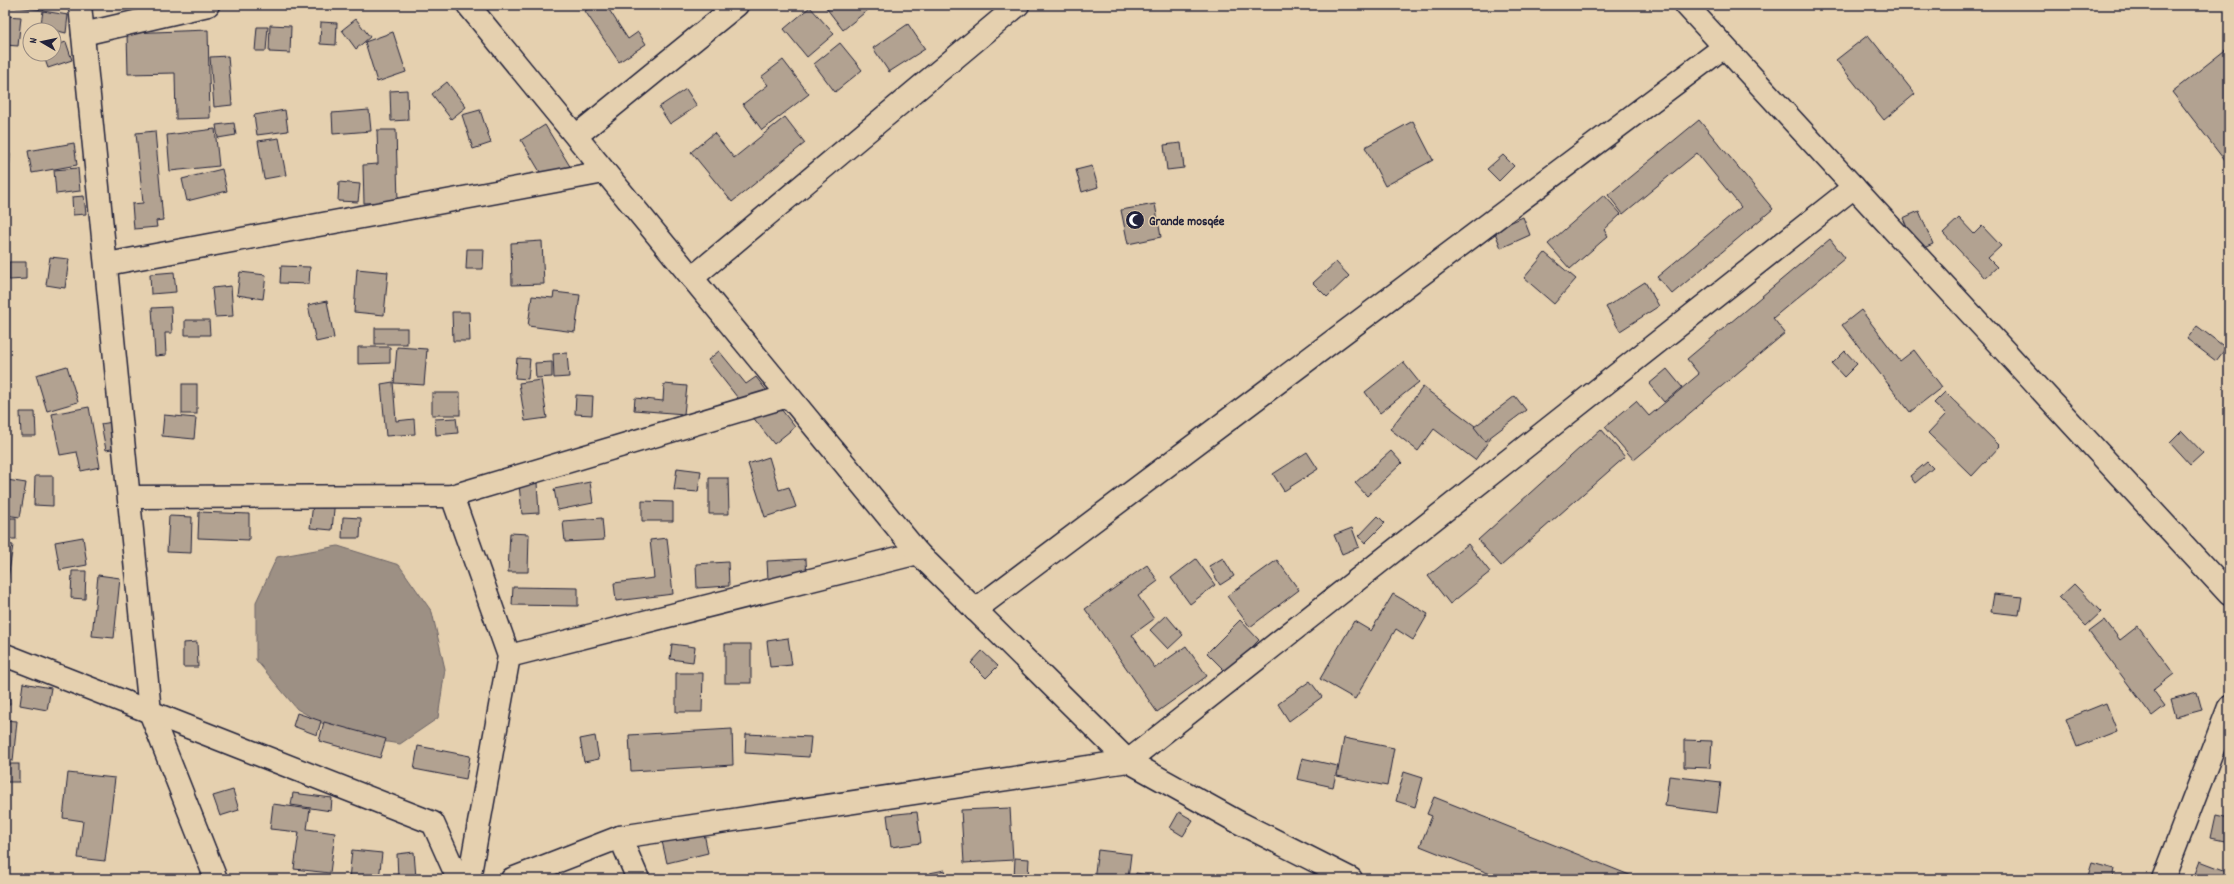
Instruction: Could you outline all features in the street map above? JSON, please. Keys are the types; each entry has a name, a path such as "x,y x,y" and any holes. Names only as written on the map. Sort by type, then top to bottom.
{"main road":[{"path":"80,5 107,264 150,712 216,879"},
{"path":"83,34 208,5"},
{"path":"468,5 918,553 975,610 1128,761 1238,822 1351,879"},
{"path":"576,136 737,5"},
{"path":"692,278 1018,5"},
{"path":"1686,5 2229,594"},
{"path":"975,610 1724,47"},
{"path":"107,264 604,172"},
{"path":"512,879 620,837 1128,761 1854,187"},
{"path":"130,497 452,496 788,396"},
{"path":"452,496 509,656 469,879"},
{"path":"509,656 918,553"},
{"path":"5,655 433,823 458,879"},
{"path":"2163,879 2229,707"},
{"path":"620,837 638,879"}],"shaded area":[{"path":"338,546 399,565 432,612 445,669 438,718 400,744 343,735 297,709 256,660 256,602 277,557"}],"building":[{"path":"16,5 45,5 44,10 16,7"},
{"path":"594,5 606,5 628,39 638,32 646,44 619,62 585,11"},
{"path":"824,5 874,5 843,30"},
{"path":"810,7 834,34 807,57 784,29"},
{"path":"43,11 68,15 66,33 62,32 62,22 41,22"},
{"path":"5,16 21,17 18,46 5,45"},
{"path":"356,19 370,37 356,49 342,30"},
{"path":"321,22 337,23 336,45 320,44"},
{"path":"908,24 925,49 889,72 873,48"},
{"path":"270,25 291,26 290,53 269,52"},
{"path":"257,27 268,27 266,51 255,51"},
{"path":"208,30 210,118 176,119 175,73 128,74 127,33"},
{"path":"393,32 406,72 377,82 365,42"},
{"path":"1868,35 1915,94 1884,120 1836,60"},
{"path":"66,42 72,60 48,68 46,62 62,62 62,43"},
{"path":"840,43 862,70 835,92 814,64"},
{"path":"2229,47 2229,166 2172,92"},
{"path":"228,56 232,105 214,107 210,57"},
{"path":"783,60 809,94 762,130 743,104 768,85 761,77"},
{"path":"447,82 466,107 451,119 432,94"},
{"path":"686,89 697,106 670,124 659,107"},
{"path":"407,90 408,120 391,121 390,91"},
{"path":"285,110 288,131 257,135 254,115"},
{"path":"369,110 371,131 333,134 332,113"},
{"path":"480,110 491,143 473,149 462,115"},
{"path":"785,117 805,143 732,202 691,152 714,133 734,158"},
{"path":"1699,120 1773,209 1672,294 1657,277 1741,207 1697,153 1623,214 1608,195"},
{"path":"1413,121 1433,160 1385,186 1365,147"},
{"path":"234,123 236,135 218,138 216,125"},
{"path":"545,125 571,168 546,182 521,140"},
{"path":"215,129 219,166 170,171 167,135"},
{"path":"377,130 396,130 398,202 364,203 363,165 378,164"},
{"path":"155,131 163,220 156,221 157,227 134,229 132,204 143,203 136,133"},
{"path":"279,138 286,175 264,179 258,141"},
{"path":"74,143 77,165 32,173 28,151"},
{"path":"1181,143 1184,168 1167,170 1164,145"},
{"path":"5,153 10,154 7,215 5,215"},
{"path":"1503,155 1514,166 1499,181 1487,169"},
{"path":"1092,166 1098,187 1082,192 1076,170"},
{"path":"78,168 80,191 56,194 54,170"},
{"path":"222,169 227,191 187,201 182,179"},
{"path":"339,182 360,184 358,202 338,201"},
{"path":"1604,195 1621,214 1604,230 1608,236 1570,269 1548,244"},
{"path":"84,196 86,214 73,215 72,197"},
{"path":"1155,204 1161,237 1128,244 1121,210"},
{"path":"1919,211 1933,244 1917,251 1903,218"},
{"path":"1523,217 1530,235 1501,248 1494,230"},
{"path":"1959,218 1974,234 1982,226 2001,246 1988,258 1997,267 1985,278 1943,233"},
{"path":"1830,239 1845,258 1773,318 1785,333 1634,460 1605,427 1636,401 1649,416 1699,374 1687,359"},
{"path":"542,241 544,284 512,285 511,243"},
{"path":"467,249 484,249 483,269 466,269"},
{"path":"1545,253 1576,279 1554,304 1524,278"},
{"path":"50,257 69,259 65,288 46,285"},
{"path":"9,262 26,262 26,279 9,280"},
{"path":"1336,262 1349,276 1327,297 1313,283"},
{"path":"281,266 310,267 309,284 280,283"},
{"path":"357,269 388,272 384,315 354,312"},
{"path":"174,272 176,292 151,294 150,274"},
{"path":"240,272 266,275 263,299 237,295"},
{"path":"1645,282 1659,306 1620,331 1606,307"},
{"path":"231,286 233,316 215,317 212,288"},
{"path":"554,292 580,295 575,332 528,326 532,296 553,298"},
{"path":"327,301 334,338 316,342 308,305"},
{"path":"171,307 172,333 165,333 166,355 155,356 152,308"},
{"path":"1861,310 1900,361 1914,350 1942,387 1910,412 1842,325"},
{"path":"452,312 469,312 470,341 453,341"},
{"path":"185,320 209,320 210,335 185,335"},
{"path":"2197,326 2226,348 2216,361 2187,339"},
{"path":"375,328 407,328 407,344 375,344"},
{"path":"358,347 390,347 390,363 358,364"},
{"path":"397,347 427,349 424,385 394,383"},
{"path":"719,351 746,384 756,377 795,427 774,444 708,360"},
{"path":"1845,351 1857,364 1844,377 1832,364"},
{"path":"567,353 569,377 554,378 553,354"},
{"path":"517,358 530,359 528,379 515,378"},
{"path":"552,362 552,377 536,378 535,363"},
{"path":"1403,362 1419,382 1380,413 1365,392"},
{"path":"67,366 78,402 47,411 36,375"},
{"path":"1667,369 1682,387 1664,402 1649,384"},
{"path":"541,380 547,418 525,421 519,383"},
{"path":"393,382 396,421 414,419 415,434 386,436 381,384"},
{"path":"182,384 197,384 197,414 182,414"},
{"path":"664,384 687,386 684,414 634,410 635,398 663,401"},
{"path":"1423,387 1491,438 1475,460 1434,429 1418,451 1390,429"},
{"path":"1945,392 2000,446 1972,476 1928,433 1946,414 1934,403"},
{"path":"432,393 460,393 460,415 432,415"},
{"path":"576,395 593,396 592,415 575,414"},
{"path":"1515,396 1526,410 1485,441 1474,427"},
{"path":"89,407 100,467 81,471 77,452 60,455 52,414"},
{"path":"20,412 35,412 36,436 21,436"},
{"path":"164,415 196,418 194,439 162,436"},
{"path":"456,418 458,433 436,435 435,419"},
{"path":"124,420 128,446 106,450 101,424"},
{"path":"1601,429 1625,457 1501,566 1478,540"},
{"path":"2182,431 2203,453 2190,465 2170,443"},
{"path":"1391,451 1402,463 1367,496 1355,483"},
{"path":"1307,452 1318,469 1284,491 1273,474"},
{"path":"769,457 779,490 789,487 796,507 765,517 748,464"},
{"path":"1927,462 1933,468 1915,483 1910,476"},
{"path":"677,468 701,471 698,492 674,490"},
{"path":"35,476 53,476 53,506 34,505"},
{"path":"709,478 728,478 729,514 709,514"},
{"path":"7,480 26,483 20,517 5,515"},
{"path":"590,482 593,503 558,510 554,489"},
{"path":"537,483 539,513 522,514 519,484"},
{"path":"314,496 335,499 332,530 310,528"},
{"path":"642,501 673,502 673,521 642,521"},
{"path":"199,512 249,514 249,540 198,538"},
{"path":"169,516 192,517 191,553 167,552"},
{"path":"1378,516 1385,523 1365,543 1359,536"},
{"path":"343,517 361,518 360,538 342,538"},
{"path":"5,518 16,518 16,539 5,539"},
{"path":"602,518 604,540 565,542 563,521"},
{"path":"1352,528 1359,547 1342,554 1334,535"},
{"path":"510,533 529,534 528,572 508,572"},
{"path":"83,537 87,565 60,570 55,542"},
{"path":"667,538 673,594 616,601 614,583 654,578 650,540"},
{"path":"5,544 13,545 8,579 5,578"},
{"path":"1468,544 1490,572 1450,604 1428,576"},
{"path":"1223,558 1234,576 1220,585 1209,566"},
{"path":"806,559 807,579 768,580 767,561"},
{"path":"1196,559 1215,585 1190,604 1171,578"},
{"path":"1277,560 1299,590 1250,627 1227,596"},
{"path":"728,562 729,586 697,588 696,564"},
{"path":"1147,565 1158,581 1138,596 1154,619 1132,635 1155,668 1186,646 1207,676 1157,712 1085,609"},
{"path":"72,571 86,571 85,599 71,598"},
{"path":"98,575 120,578 114,638 92,636"},
{"path":"2074,584 2101,612 2086,626 2059,598"},
{"path":"513,587 578,588 578,606 512,605"},
{"path":"1393,594 1428,614 1413,640 1396,629 1355,699 1320,679 1354,621 1371,631"},
{"path":"1994,594 2022,597 2019,615 1991,612"},
{"path":"1166,615 1183,635 1168,649 1150,630"},
{"path":"1240,620 1259,640 1227,673 1207,653"},
{"path":"2105,620 2120,640 2138,626 2174,674 2153,690 2165,706 2152,716 2089,632"},
{"path":"788,638 792,665 770,667 767,641"},
{"path":"197,642 198,667 183,667 183,643"},
{"path":"672,644 695,647 693,662 670,659"},
{"path":"725,644 751,644 751,683 725,683"},
{"path":"982,651 998,666 986,678 971,663"},
{"path":"5,670 7,670 10,704 5,705"},
{"path":"676,673 703,673 702,712 676,712"},
{"path":"1310,681 1322,697 1289,721 1278,704"},
{"path":"23,683 51,688 47,710 20,705"},
{"path":"2197,692 2202,710 2176,717 2171,699"},
{"path":"2106,703 2117,731 2077,747 2066,719"},
{"path":"297,713 321,721 317,735 293,726"},
{"path":"5,720 17,721 13,761 5,760"},
{"path":"324,722 386,739 380,758 319,741"},
{"path":"732,729 733,765 631,771 629,735"},
{"path":"746,734 811,737 809,757 745,753"},
{"path":"595,736 599,759 584,762 580,739"},
{"path":"1344,738 1394,748 1387,786 1337,776"},
{"path":"1684,740 1712,741 1710,768 1684,767"},
{"path":"418,746 470,756 466,779 414,769"},
{"path":"1302,758 1338,766 1333,787 1297,779"},
{"path":"5,764 19,764 19,782 5,782"},
{"path":"1404,772 1423,778 1415,807 1396,801"},
{"path":"68,773 115,778 105,861 78,858 83,821 63,818"},
{"path":"1669,776 1721,782 1717,813 1665,806"},
{"path":"233,790 239,810 220,816 213,796"},
{"path":"293,793 332,798 331,811 291,805"},
{"path":"1434,797 1637,879 1503,879 1420,846 1432,816 1427,814"},
{"path":"273,804 310,809 307,829 335,833 330,873 294,869 299,832 270,829"},
{"path":"1010,808 1013,860 964,863 961,810"},
{"path":"917,812 921,843 891,847 887,815"},
{"path":"1179,812 1193,820 1183,836 1170,828"},
{"path":"2216,815 2229,818 2229,842 2211,838"},
{"path":"703,828 708,853 667,863 661,837"},
{"path":"352,850 382,853 379,879 349,879"},
{"path":"1098,850 1131,854 1128,879 1094,879"},
{"path":"414,852 416,878 398,879 397,854"},
{"path":"1015,858 1029,859 1028,879 1014,879"},
{"path":"2200,861 2229,872 2229,879 2193,879"},
{"path":"2092,863 2114,869 2112,879 2087,879"},
{"path":"945,870 947,879 931,879 929,873"},
{"path":"1136,873 1153,876 1152,879 1135,879"}],"place":[{"name":"Grande mosqée","path":"1135,220"}]}
